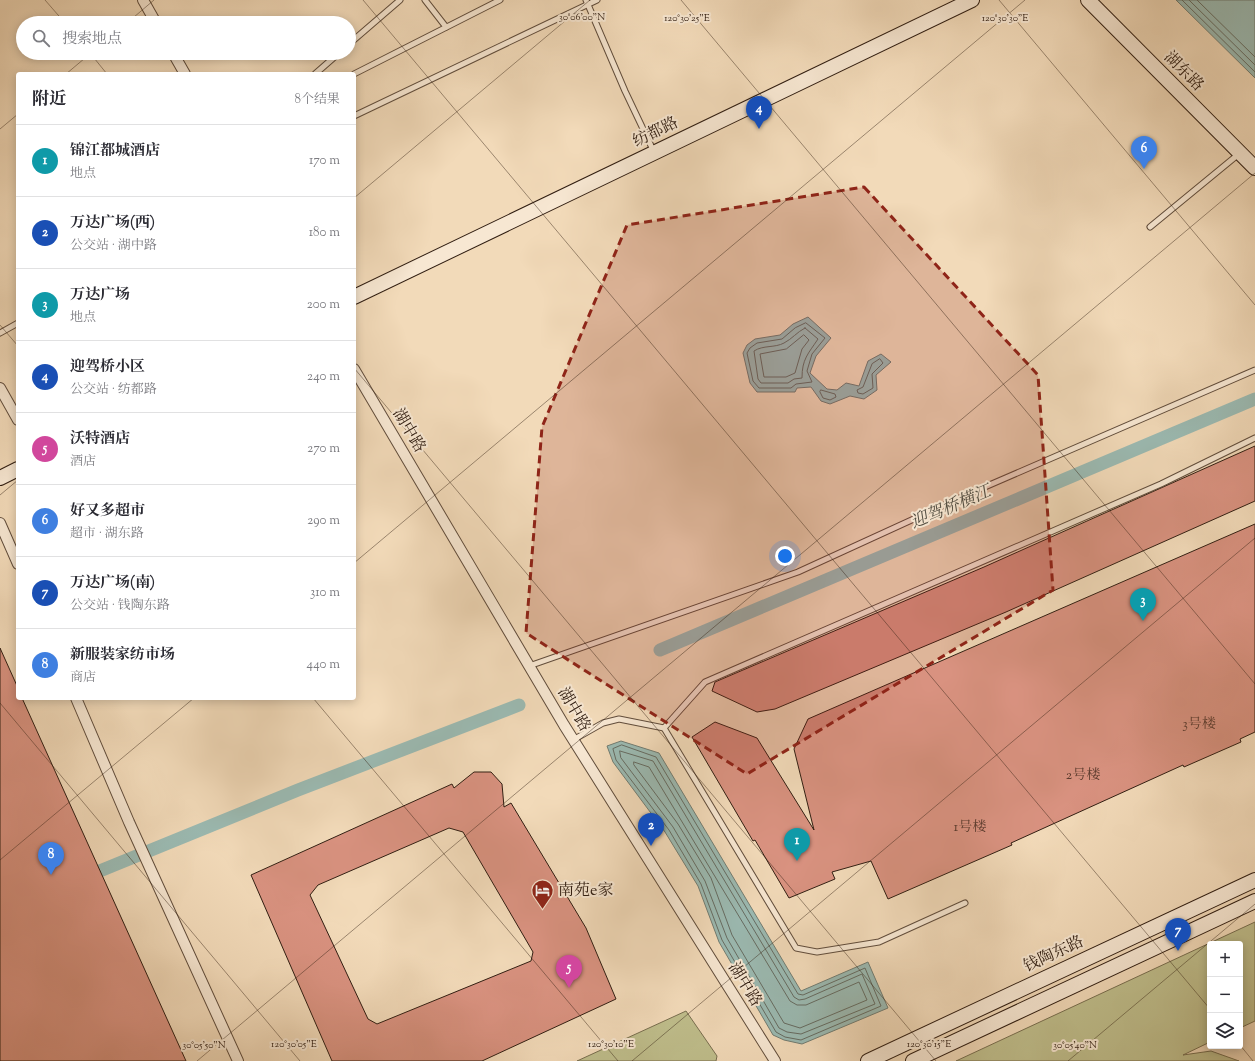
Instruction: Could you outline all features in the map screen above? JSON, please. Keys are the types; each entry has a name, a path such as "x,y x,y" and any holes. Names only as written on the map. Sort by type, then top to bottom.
{"street":[{"path":"143,0 152,16"},
{"name":"纺都路","path":"356,296 972,0"},
{"name":"湖东路","path":"1088,0 1255,168"},
{"path":"177,60 184,72"},
{"name":"湖中路","path":"356,372 573,740 775,1061"},
{"path":"0,388 16,416"},
{"path":"0,478 16,470"},
{"path":"0,523 16,559"},
{"path":"77,700 129,822 238,1061"},
{"name":"钱陶东路","path":"871,1059 1255,880"},
{"path":"914,1060 1255,901"}],"lane":[{"path":"356,38 400,0"},
{"path":"425,0 446,27"},
{"path":"356,73 500,0"},
{"path":"356,115 587,2 597,0"},
{"path":"587,2 625,91 655,153"},
{"path":"317,72 331,60"},
{"path":"1150,227 1241,153"},
{"path":"0,333 16,324"},
{"path":"529,666 798,572 964,496 1255,370"},
{"path":"664,728 705,682 1161,484 1255,438"},
{"path":"573,740 603,723 619,719 664,728 796,948 817,952 879,942 965,903"}],"highlighted area":[{"path":"864,187 1038,375 1053,590 747,774 526,633 542,427 627,225"}],"shaded area":[{"path":"1255,922 1255,1021 1243,1027 1243,941 1214,941"},
{"path":"1207,944 1207,1043 1183,1055 1211,1051 1239,1061 956,1061"},
{"path":"686,1011 717,1056 716,1061 577,1061"}],"water":[{"path":"1176,0 1255,0 1255,78"},
{"path":"808,317 831,338 816,356 810,373 827,389 837,390 846,383 859,386 868,361 881,354 891,362 876,375 877,390 864,399 850,396 830,404 821,401 811,387 797,388 795,392 757,392 750,383 743,353 747,345 755,339 780,335 793,324"},
{"path":"621,741 659,753 801,991 868,962 888,1008 802,1044 784,1040 773,1035 719,942 698,886 665,832 613,762 607,746"}],"building":[{"path":"1255,446 1255,501 1006,612 775,709 757,712 712,691 715,682 984,567"},
{"path":"1255,524 1255,732 1240,739 1241,742 1184,767 1183,765 1011,843 1012,845 888,899 871,861 832,872 835,879 789,898 755,840 753,841 692,737 715,722 757,738 814,830 794,749 808,719"},
{"path":"0,648 16,684 16,700 23,700 186,1061 0,1061"},
{"name":"南苑e家","path":"474,772 491,772 502,784 504,807 511,803 586,928 616,999 482,1061 332,1061 251,875 452,784 454,788","holes":["449,828 463,832 533,952 531,961 377,1024 368,1019 310,895 318,885"]}],"waterway":[{"name":"迎驾桥横江","path":"660,650 1255,399"},
{"path":"85,877 298,790 519,705"}],"place":[{"name":"迎驾桥小区","path":"759,129"},
{"name":"好又多超市","path":"1144,169"},
{"name":"万达广场","path":"1143,621"},
{"name":"万达广场(西)","path":"651,846"},
{"name":"锦江都城酒店","path":"797,861"},
{"name":"新服装家纺市场","path":"51,875"},
{"name":"南苑e家","path":"543,910"},
{"name":"万达广场(南)","path":"1178,951"},
{"name":"沃特酒店","path":"569,988"}]}
